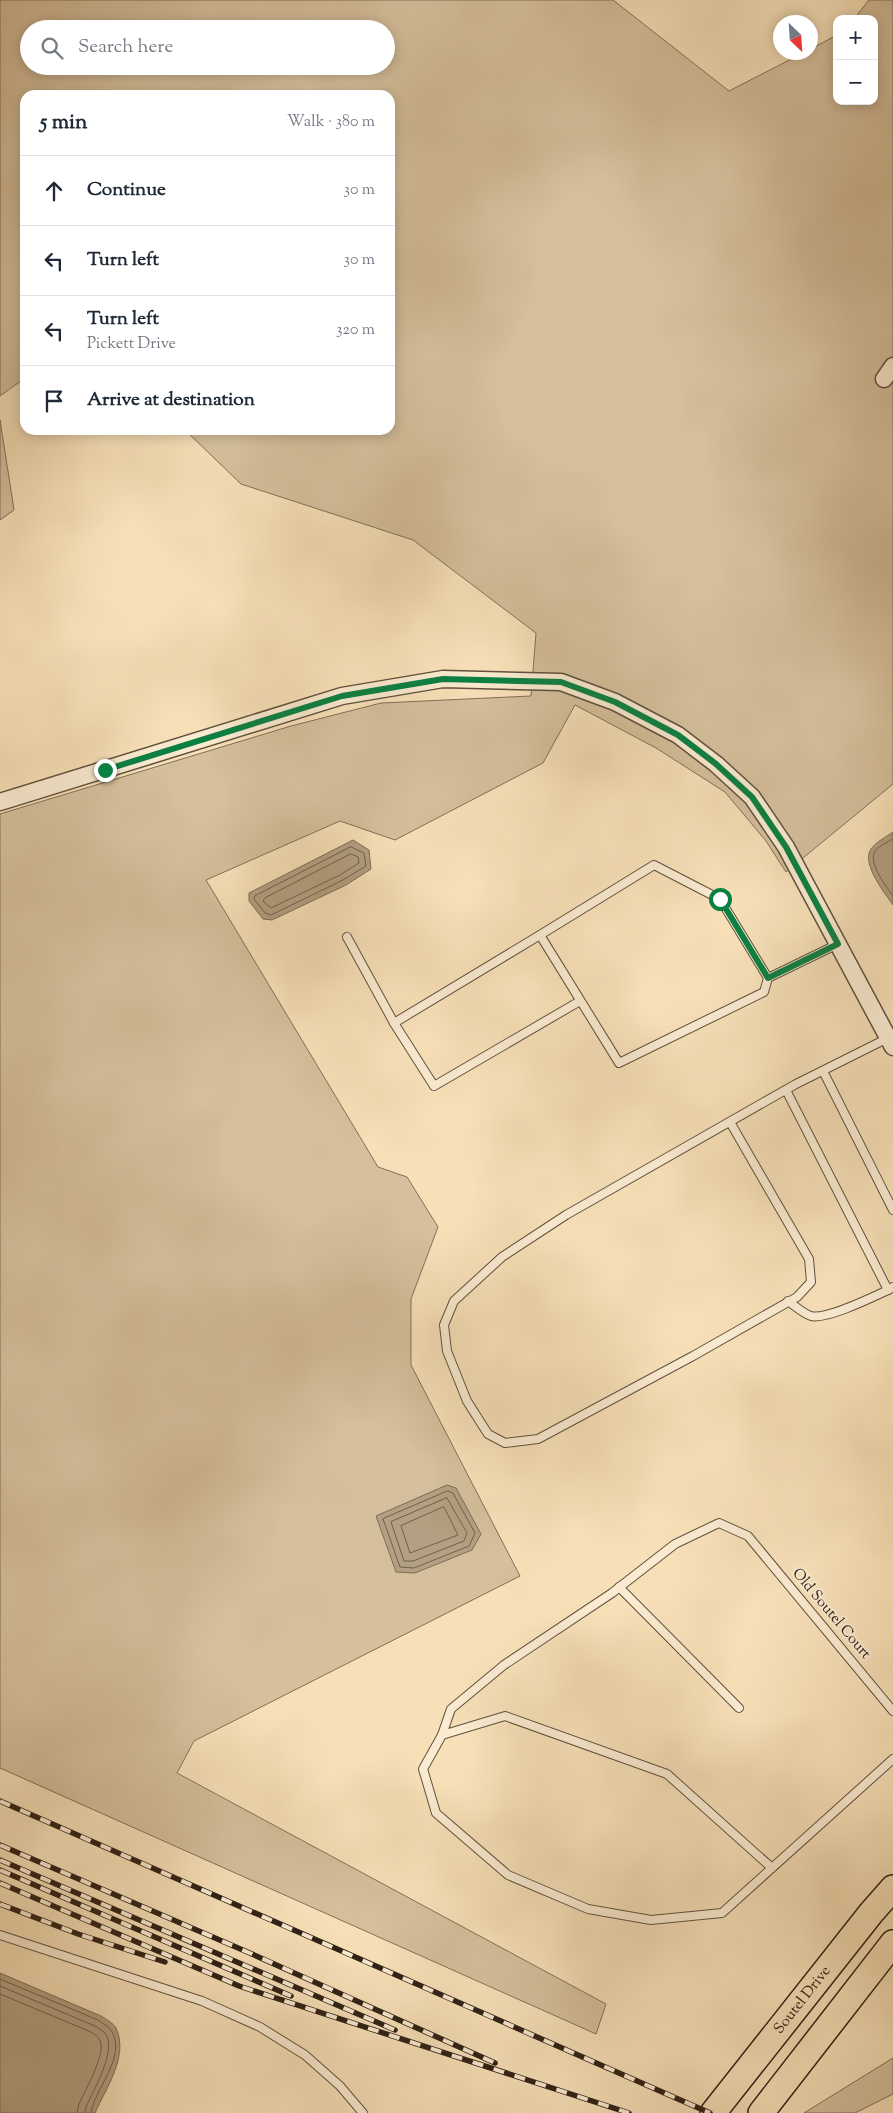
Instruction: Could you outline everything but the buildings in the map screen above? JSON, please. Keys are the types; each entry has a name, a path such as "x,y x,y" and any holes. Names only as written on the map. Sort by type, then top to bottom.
{"main road":[{"name":"Soutel Drive","path":"713,2113 871,1913 893,1888"},
{"path":"762,2111 893,1943"}],"street":[{"path":"0,802 342,696 443,679 561,682 615,702 678,735 716,764 752,797 786,847 890,1042"}],"lane":[{"path":"394,1023 654,865 720,899 768,978 764,992 619,1063 540,935"},
{"path":"347,937 394,1023 434,1086 580,1001"},
{"path":"768,978 838,944"},
{"path":"730,1122 810,1259 811,1282 797,1297 693,1356 538,1439 505,1443 488,1434 467,1401 447,1351 444,1325 454,1301 502,1257 566,1215 786,1090 823,1071 890,1042"},
{"path":"823,1071 893,1210"},
{"path":"786,1090 890,1288 859,1304 819,1316 812,1316 788,1301"},
{"name":"Old Soutel Court","path":"619,1587 675,1544 719,1523 748,1536 893,1710"},
{"path":"739,1708 619,1587 504,1665 452,1709 442,1735 423,1769 436,1813 508,1875 588,1910 651,1920 722,1913 893,1759"},
{"path":"442,1735 505,1716 666,1774 772,1868"},
{"path":"0,1935 202,2001 260,2027 306,2055 340,2086 362,2113"}],"shaded area":[{"path":"0,0 613,0 729,91 789,60 818,60 818,45 833,37 833,105 878,105 878,15 857,15 869,0 893,0 893,784 786,872 766,841 725,792 656,748 575,705 543,763 395,840 340,821 206,880 378,1167 407,1177 438,1227 411,1299 411,1365 520,1576 194,1741 177,1773 606,2004 596,2034 0,1768 0,814 291,726 381,703 531,696 536,633 413,540 241,484 190,435 395,435 395,90 20,90 20,382 0,396"},
{"path":"0,420 14,510 0,520"},
{"path":"893,2058 893,2094 855,2113 804,2113"}],"water":[{"path":"893,832 893,905 871,870 869,855 871,849 876,844"},
{"path":"353,840 369,850 371,869 346,885 272,920 263,919 249,901 249,893"},
{"path":"447,1485 456,1488 481,1534 472,1550 415,1573 396,1572 376,1516"},
{"path":"0,1973 101,2016 116,2028 120,2050 118,2061 110,2083 95,2113 0,2113"}],"railway":[{"path":"0,1801 710,2113"},
{"path":"0,1845 252,1954 495,2063"},
{"path":"0,1860 395,2030"},
{"path":"0,1870 291,1996"},
{"path":"0,1883 239,1986 629,2113"},
{"path":"0,1904 78,1934 165,1962"}],"route":[{"path":"105,770 342,696 380,688 443,679 561,682 615,702 678,735 716,764 752,797 786,847 838,944 768,978 720,899"}]}
